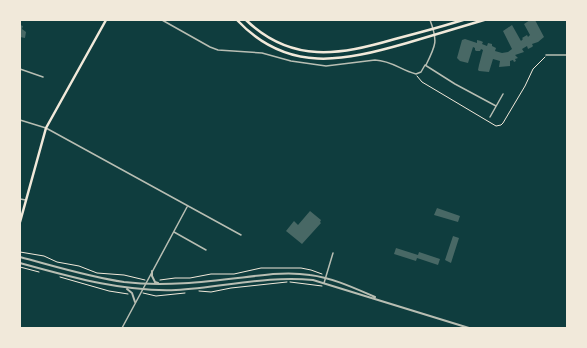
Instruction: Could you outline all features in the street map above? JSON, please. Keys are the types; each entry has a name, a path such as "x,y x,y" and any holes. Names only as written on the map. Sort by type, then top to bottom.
{"main road":[{"path":"20,222 46,128 106,20"},
{"path":"237,20 259,39 277,49 294,55 317,59 354,57 484,20"},
{"path":"246,20 260,32 282,44 306,51 321,53 361,49 463,20"}],"street":[{"path":"162,20 210,47 226,51 262,52 303,64 326,66 381,60 393,63 416,74 421,72 435,45 430,20"},
{"path":"546,55 567,54"},
{"path":"425,65 455,84 496,106"},
{"path":"20,69 43,78"},
{"path":"490,117 503,94"},
{"path":"20,120 46,128 187,207 241,235"},
{"path":"20,199 26,200"},
{"path":"122,328 187,207"},
{"path":"174,232 206,250"},
{"path":"324,282 334,253"},
{"path":"20,257 97,277 145,284 163,284 290,273 311,275 326,277 389,302"},
{"path":"20,263 92,282 126,288 142,289 177,290 298,278 324,282 469,328"},
{"path":"152,271 152,276 156,282 163,284"},
{"path":"126,288 132,294 135,302"}],"path":[{"path":"417,77 422,82 496,126 501,125 525,86 533,69 546,55"},
{"path":"20,252 44,256 57,262 79,266 97,273 138,277 142,280"},
{"path":"20,267 45,273"},
{"path":"159,280 190,278 212,274 234,274 261,268 306,269 326,277"},
{"path":"59,277 109,291 129,294"},
{"path":"198,291 211,292 231,288 289,282 323,286"},
{"path":"144,293 156,296 187,292"}],"building":[{"path":"530,20 535,20 544,37 538,42 532,44 532,47 528,49 527,46 522,49 524,52 515,55 518,58 515,59 516,61 514,62 513,60 510,61 510,66 499,67 500,61 493,59 489,72 479,71 483,50 481,49 480,51 476,51 473,47 468,63 460,61 457,58 462,40 465,39 477,43 477,40 481,41 483,42 482,44 487,46 488,43 492,44 492,46 496,48 495,51 502,53 508,52 512,49 503,31 512,25 521,41 523,39 522,38 530,35 524,24"},
{"path":"20,25 23,26 22,29 26,32 25,38 20,37"},
{"path":"437,208 460,216 458,222 434,215"},
{"path":"310,211 321,220 321,223 302,244 286,231 294,221 298,225"},
{"path":"453,236 459,238 451,263 445,260"},
{"path":"396,248 418,255 419,252 440,259 438,265 417,258 416,261 394,254"}]}
